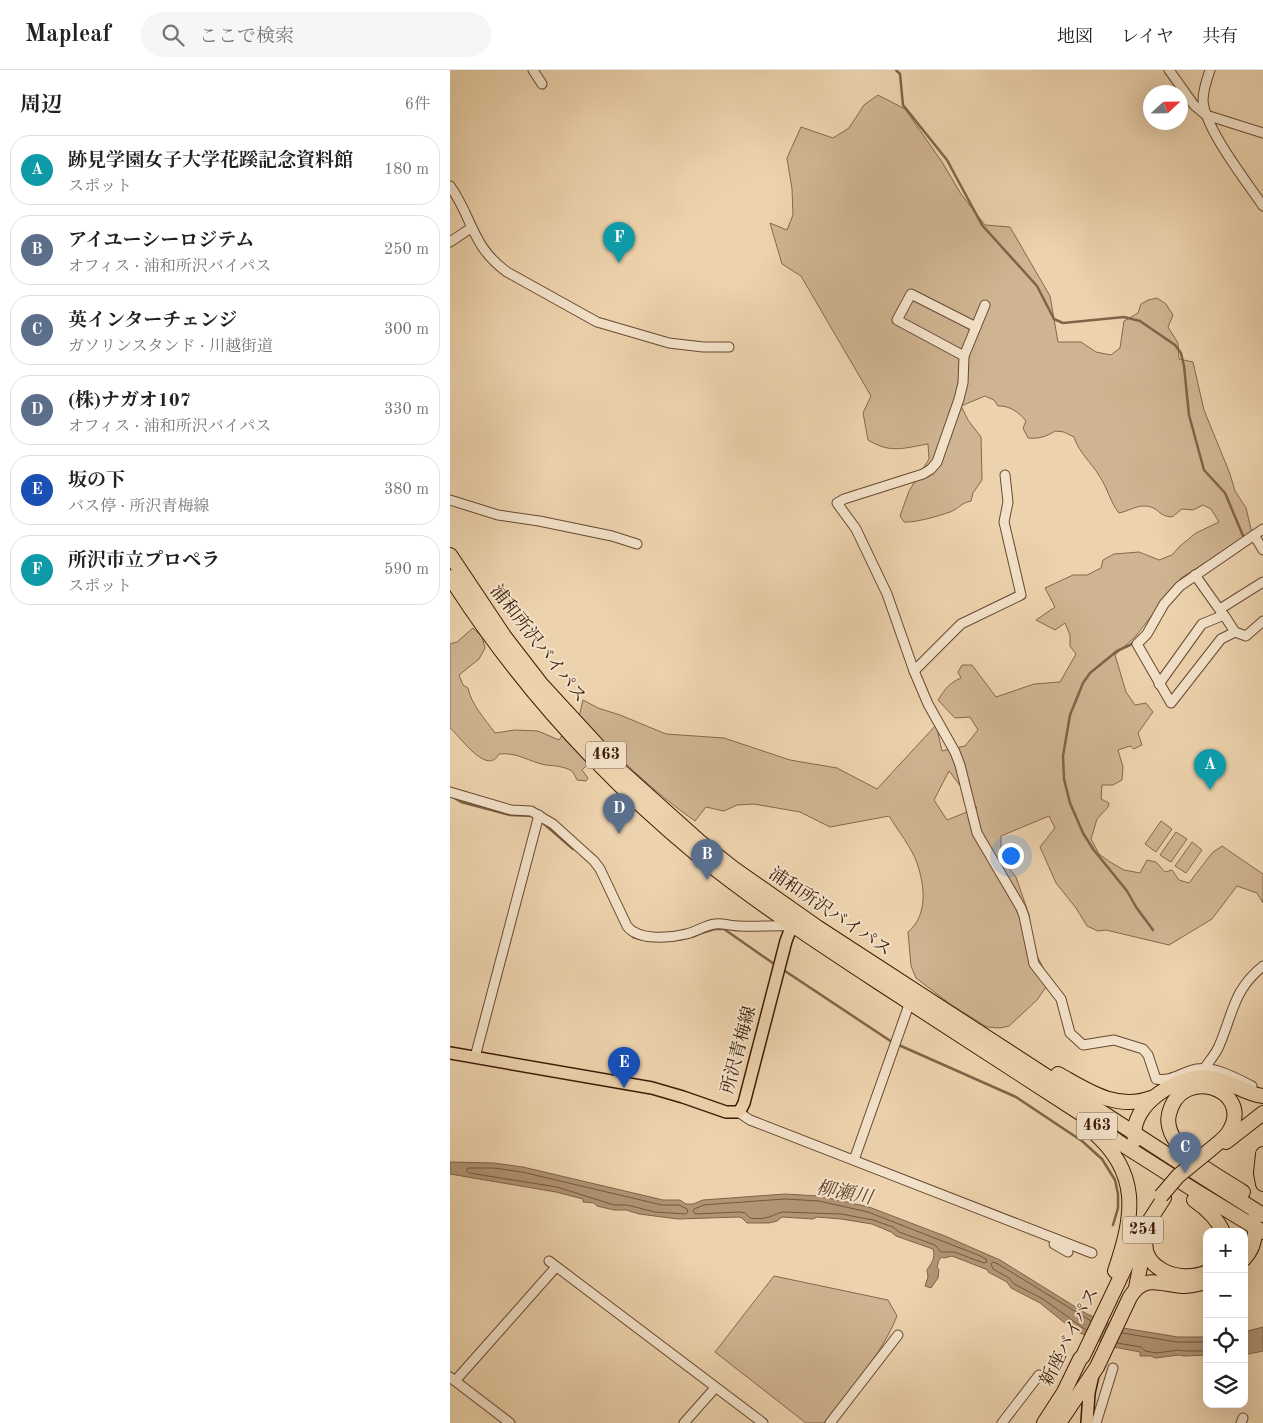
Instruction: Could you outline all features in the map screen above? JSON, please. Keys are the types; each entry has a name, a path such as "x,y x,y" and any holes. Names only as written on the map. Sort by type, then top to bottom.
{"highway":[{"name":"浦和所沢バイパス","path":"450,556 499,628 541,684 615,765 699,841 797,921 958,1019 1134,1134 1263,1215"},
{"name":"浦和所沢バイパス","path":"450,577 522,676 581,745 648,812 698,855 797,921 910,1002 1083,1116 1120,1143 1259,1230"},
{"path":"958,1019 1104,1098 1136,1103 1155,1097"},
{"path":"1000,1062 1090,1129 1114,1154 1126,1178 1130,1194 1127,1226 1118,1261 1119,1290"},
{"path":"1194,1190 1142,1151 1137,1145 1134,1134 1138,1114 1155,1097 1177,1084 1204,1077 1213,1078 1263,1096"},
{"path":"1214,1152 1230,1132 1234,1117 1233,1106 1229,1099 1220,1091 1209,1086 1197,1086 1185,1091 1171,1107 1168,1118 1174,1138 1181,1148 1194,1159 1263,1205"},
{"name":"254","path":"1127,1267 1142,1232 1164,1198 1186,1181 1214,1152 1263,1112"},
{"name":"254","path":"1214,1152 1263,1118"},
{"name":"463","path":"1090,1129 1206,1208 1216,1218 1221,1228"},
{"path":"1263,1154 1261,1174 1263,1184"},
{"path":"1174,1159 1194,1176 1243,1207 1248,1213 1259,1230 1248,1253"},
{"path":"1119,1290 1136,1234 1164,1198"},
{"name":"254","path":"1127,1267 1164,1198"},
{"path":"1119,1290 1144,1246 1150,1226"},
{"path":"1144,1246 1151,1261 1164,1272 1188,1277 1205,1273"},
{"path":"1248,1258 1263,1252"},
{"name":"新座バイパス","path":"1054,1423 1088,1359 1119,1290 1127,1267"},
{"path":"1119,1290 1153,1282 1184,1286 1203,1283"},
{"name":"254","path":"1059,1423 1088,1359"},
{"name":"新座バイパス","path":"1044,1423 1088,1359"}],"main road":[{"name":"所沢青梅線","path":"450,1053 652,1088 726,1112 738,1112 744,1103 786,941 797,921"},
{"path":"1087,1423 1089,1393 1088,1359"}],"street":[{"path":"532,70 542,84"},
{"path":"1169,70 1194,105 1206,115 1263,133"},
{"path":"1210,70 1203,100 1206,115 1218,138 1263,206"},
{"path":"450,186 483,250 498,266 597,322 670,343 703,347 729,347"},
{"path":"450,242 471,228"},
{"path":"964,356 897,320 911,294 976,327"},
{"path":"985,305 964,356 963,383 959,399 937,462 923,474 844,499 837,503 856,529 887,594 914,671 928,704 955,752 960,765 977,833 1021,908 1034,964 1060,999 1070,1033 1083,1045 1114,1040 1143,1049 1148,1054 1156,1079 1166,1080 1185,1072 1204,1069 1223,1072 1252,1086"},
{"path":"914,671 961,624 1021,595 1004,522 1008,502 1005,475"},
{"path":"450,500 498,515 539,521 612,536 637,544"},
{"path":"1235,632 1221,639 1171,703 1137,644 1148,634 1164,604 1180,586 1263,529"},
{"path":"1254,535 1263,550"},
{"path":"1195,576 1235,632 1246,636 1263,621"},
{"path":"1159,684 1202,624 1263,582"},
{"path":"450,792 511,810 531,811 552,824 594,861 628,926 631,931 636,933 672,936 687,934 715,924 738,926 797,921"},
{"path":"475,1057 539,815"},
{"path":"1204,1069 1219,1048 1232,1007 1241,990 1263,966"},
{"path":"854,1160 910,1002"},
{"path":"738,1112 750,1120 1011,1221 1068,1252"},
{"path":"1036,1233 1092,1253"},
{"path":"510,1423 453,1379 553,1264 763,1423"},
{"path":"830,1423 898,1335"},
{"path":"1096,1423 1113,1368"},
{"path":"1002,1423 1039,1375"},
{"path":"684,1423 715,1388"}],"shaded area":[{"path":"878,95 905,109 942,162 961,194 985,225 1010,227 1050,296 1058,342 1081,342 1096,352 1111,355 1120,348 1124,321 1138,313 1141,304 1157,298 1166,304 1173,315 1168,327 1178,343 1179,359 1193,362 1204,410 1235,491 1246,508 1252,533 1181,578 1135,637 1115,655 1126,692 1135,705 1146,703 1153,712 1138,733 1142,745 1134,749 1130,746 1118,750 1123,767 1122,780 1113,785 1102,785 1101,799 1109,803 1108,807 1097,819 1091,839 1099,854 1124,870 1140,873 1147,860 1156,862 1165,872 1172,870 1179,880 1189,883 1212,853 1222,846 1263,874 1263,903 1257,893 1237,886 1212,919 1169,945 1106,930 1098,931 1087,926 1076,908 1056,883 1040,847 1055,828 1049,816 1001,836 1001,858 1016,877 1029,915 1034,950 1050,981 1037,1000 1009,1026 1000,1028 987,1027 950,1004 916,978 911,966 908,932 919,917 922,909 922,882 915,858 889,816 830,827 800,812 754,804 737,805 724,811 706,807 695,821 649,785 579,717 583,700 598,708 666,734 724,738 790,760 837,768 877,789 936,725 942,751 965,746 978,730 970,717 955,718 938,700 953,682 961,678 958,672 962,665 972,665 996,697 1034,684 1060,682 1076,654 1070,646 1070,635 1065,623 1055,630 1036,620 1055,607 1045,588 1073,575 1087,575 1101,568 1103,560 1114,554 1139,552 1159,560 1172,555 1196,533 1219,522 1211,509 1203,505 1193,510 1182,509 1172,517 1147,506 1119,513 1103,482 1079,448 1074,437 1064,432 1055,431 1042,437 1028,438 1023,428 1026,421 1021,415 1010,408 998,406 994,400 985,396 961,406 968,420 981,437 982,480 973,493 971,501 945,514 904,522 900,516 909,491 929,459 928,444 897,449 884,447 868,440 863,413 871,396 801,276 782,264 770,223 787,230 793,215 792,189 787,158 801,127 833,138 849,128 864,105","holes":["949,771 977,808 947,820 934,800"]},
{"path":"473,628 482,637 485,648 479,659 459,675 483,717 495,733 515,730 538,731 559,740 563,734 594,763 587,765 582,770 588,778 586,781 577,780 572,772 567,769 540,764 512,754 499,754 494,760 488,761 473,752 450,728 450,644 457,642"},
{"path":"1161,821 1172,829 1156,852 1145,844"},
{"path":"1176,832 1187,839 1171,862 1160,855"},
{"path":"1192,842 1202,850 1186,873 1175,866"},
{"path":"774,1276 888,1300 897,1316 883,1345 824,1423 806,1423 715,1352"}],"water":[{"path":"450,1162 494,1163 523,1167 663,1200 680,1200 686,1204 693,1204 703,1200 785,1194 819,1196 869,1207 945,1236 1000,1260 1087,1314 1108,1323 1123,1328 1178,1337 1203,1337 1203,1355 1179,1355 1155,1358 1140,1356 1140,1352 1114,1347 1078,1332 1070,1324 1066,1324 1040,1303 1011,1288 1007,1282 988,1272 988,1270 952,1256 942,1257 939,1260 937,1267 939,1270 938,1278 931,1288 925,1286 928,1277 927,1270 933,1258 933,1249 896,1236 872,1224 817,1217 813,1219 782,1217 777,1221 769,1223 747,1223 739,1217 678,1219 639,1214 626,1210 614,1210 597,1206 594,1203 583,1202 583,1199 556,1192 450,1174"},
{"path":"1263,1327 1263,1351 1248,1354 1248,1331"}],"waterway":[{"path":"896,70 900,74 903,105 947,160 982,225 1037,286 1054,319 1063,323 1124,317 1140,321 1175,345 1181,353 1189,415 1204,470 1225,493 1244,538"},
{"path":"1180,581 1190,574"},
{"path":"1135,641 1117,651 1090,673 1083,683 1070,715 1063,756 1064,779 1070,803 1083,833 1093,849 1127,891 1153,930"},
{"path":"453,797 461,802 510,815 532,816"},
{"path":"543,823 573,849"},
{"path":"698,934 715,929 724,929 777,966"},
{"path":"633,937 656,941"},
{"path":"666,941 683,939"},
{"path":"782,969 892,1042 1016,1097 1082,1141 1102,1159 1115,1180 1118,1208 1113,1225"}],"place":[{"name":"所沢市立プロペラ","path":"619,263"},
{"name":"跡見学園女子大学花蹊記念資料館","path":"1210,790"},
{"name":"(株)ナガオ107","path":"619,834"},
{"name":"アイユーシーロジテム","path":"707,880"},
{"name":"坂の下","path":"624,1088"},
{"name":"英インターチェンジ","path":"1185,1173"}],"water label":[{"name":"柳瀬川","path":"844,1194"}]}
